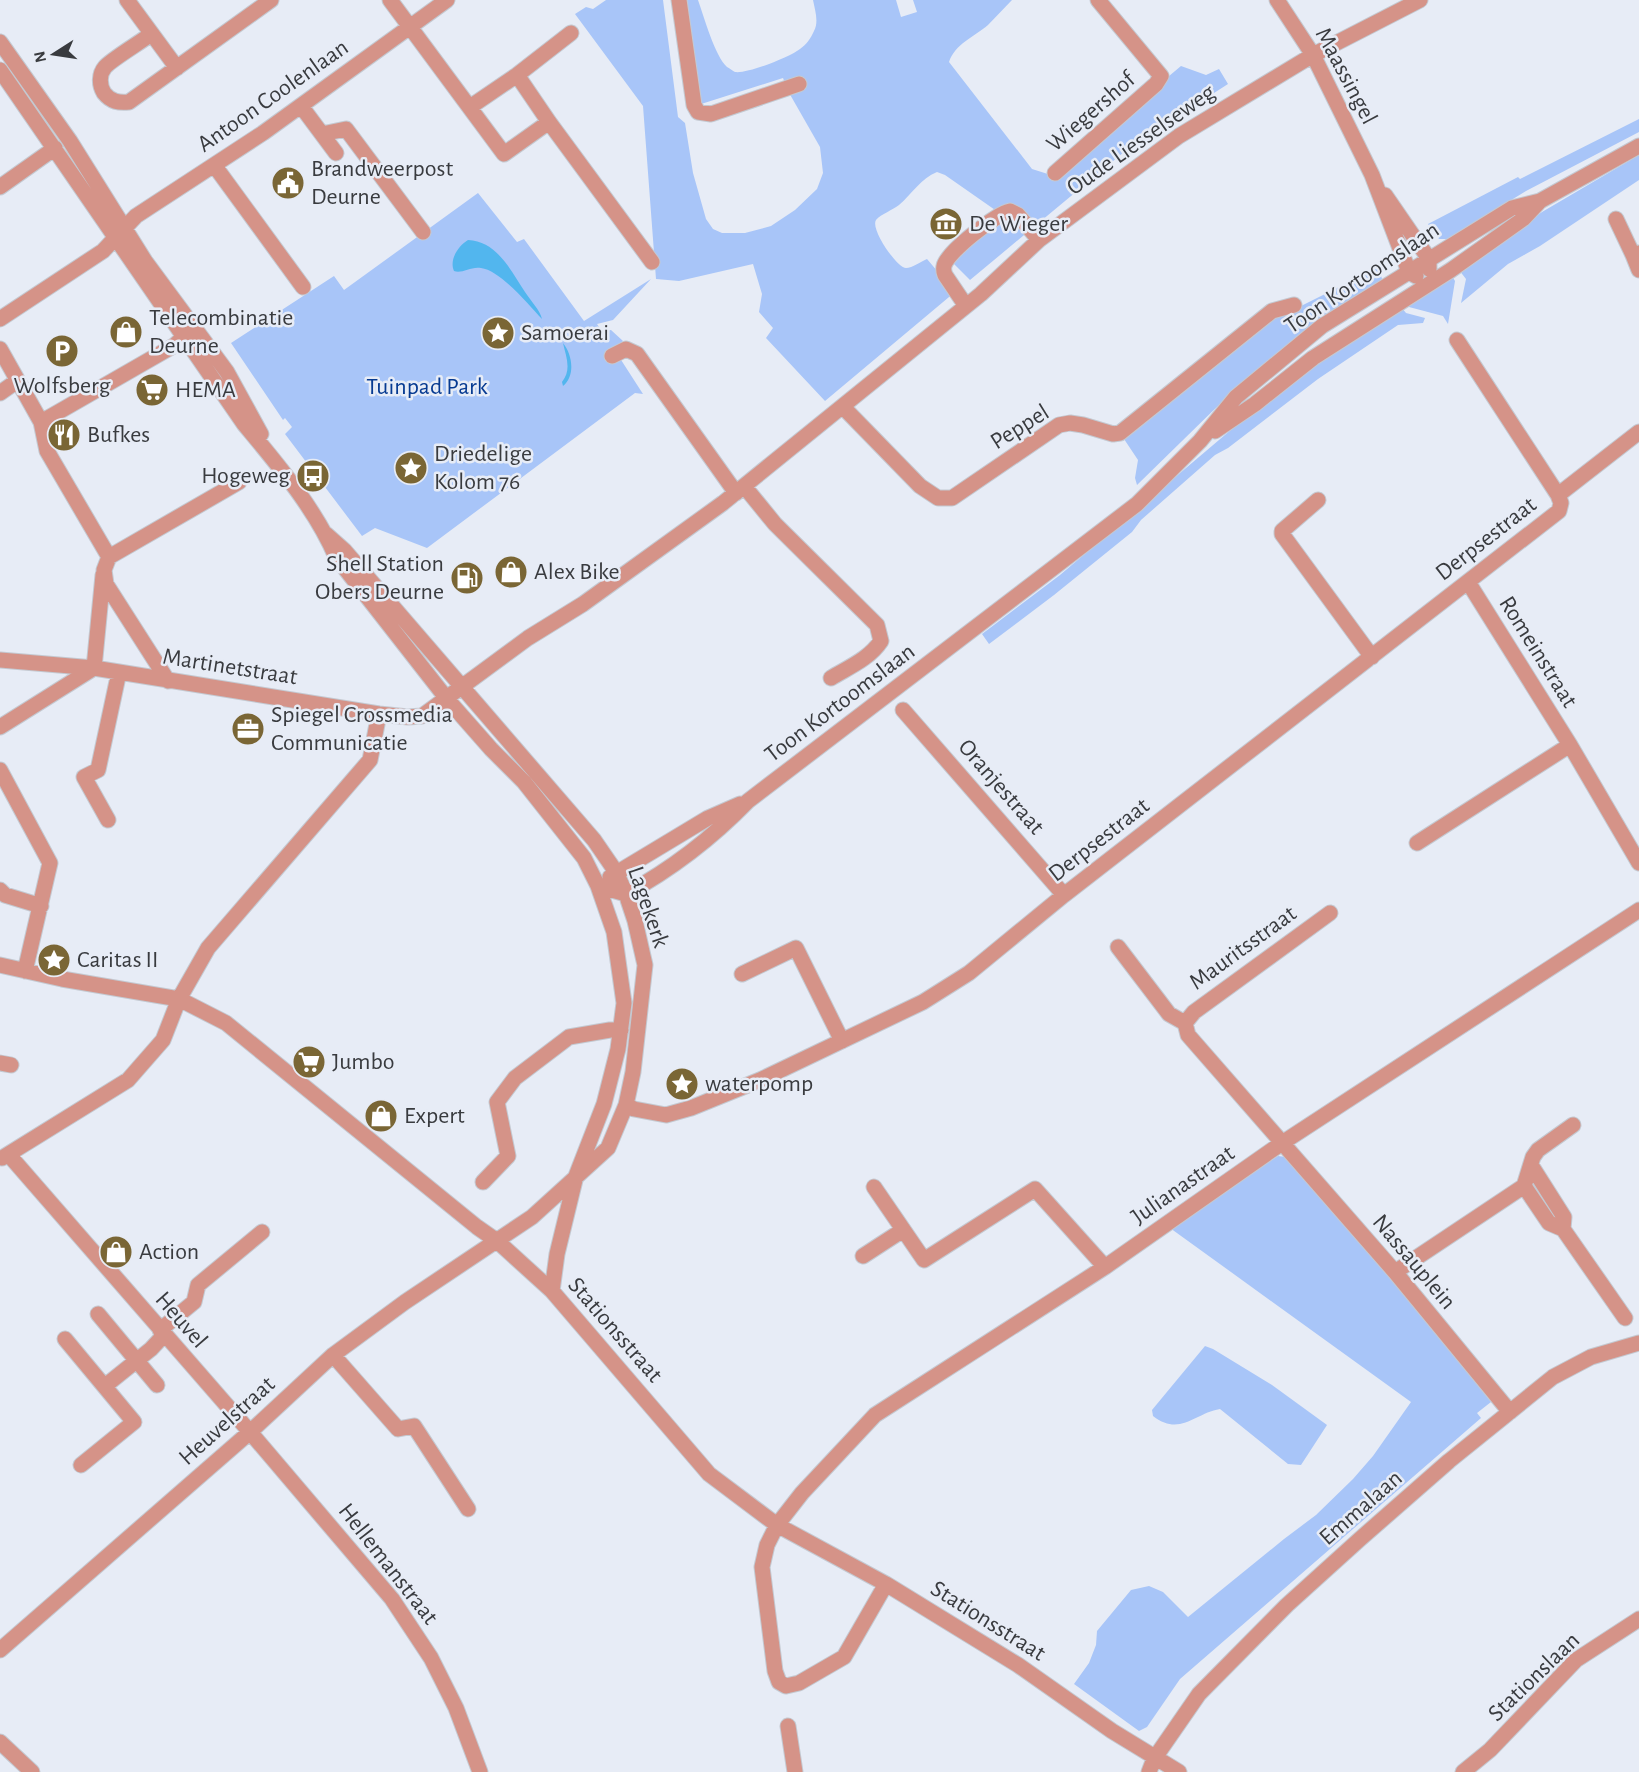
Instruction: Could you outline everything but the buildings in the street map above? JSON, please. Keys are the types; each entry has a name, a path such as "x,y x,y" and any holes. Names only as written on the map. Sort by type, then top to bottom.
{"street":[{"path":"128,0 177,68"},
{"path":"152,34 105,67 100,77 101,88 108,98 118,103 129,102 271,0"},
{"path":"390,0 504,154 549,122"},
{"name":"Antoon Coolenlaan","path":"119,232 136,216 301,106 447,0"},
{"path":"679,0 694,105 698,112 711,114 799,84"},
{"name":"Wiegershof","path":"1055,173 1156,84 1161,76 1098,0"},
{"name":"Maassingel","path":"1277,0 1313,55 1372,175 1409,272"},
{"name":"Oude Liesselseweg","path":"447,699 528,638 583,604 740,490 966,306 1038,240 1179,136 1313,55 1420,0"},
{"path":"470,107 517,75 571,33"},
{"path":"0,42 70,141 119,232"},
{"path":"0,70 55,148 119,232 145,261 189,333 227,372 280,469 326,534 336,557 447,699"},
{"path":"517,75 652,262"},
{"path":"301,106 336,153"},
{"path":"322,134 346,129 423,232"},
{"name":"Toon Kortoomslaan","path":"626,894 657,875 717,830 748,801 1137,504 1200,441 1236,397 1322,326 1512,208 1540,201 1639,146"},
{"path":"0,187 55,148"},
{"path":"214,165 303,287"},
{"name":"Maassingel","path":"1372,175 1429,259"},
{"name":"Toon Kortoomslaan","path":"1200,441 1255,404 1313,358 1429,284 1523,219 1540,201"},
{"path":"966,306 945,275 944,264 953,253 995,217 1010,211 1018,215 1038,240"},
{"path":"1616,219 1636,254 1639,270"},
{"path":"0,319 103,251 119,232"},
{"path":"1429,259 1429,284"},
{"path":"1409,272 1429,284"},
{"name":"Peppel","path":"843,407 920,486 938,498 952,498 1059,425 1070,423 1113,434 1120,433 1272,311 1294,305"},
{"path":"41,422 175,345 189,333"},
{"name":"Derpsestraat","path":"626,1105 634,1109 666,1115 691,1108 760,1080 923,1002 969,973 1064,895 1559,511 1561,503 1558,495 1457,340"},
{"path":"0,349 41,422 47,451 106,563 106,584 168,681"},
{"path":"612,356 626,349 637,354 740,490 877,625 881,641 876,650 831,678"},
{"path":"0,393 17,381"},
{"name":"Derpsestraat","path":"1558,495 1639,432"},
{"path":"106,563 239,482"},
{"path":"1318,501 1281,534 1372,657"},
{"path":"326,534 344,550 461,688"},
{"path":"0,727 94,668 106,563"},
{"name":"Romeinstraat","path":"1468,582 1570,745 1639,863"},
{"name":"Martinetstraat","path":"0,660 94,668 408,717 422,716 447,699"},
{"path":"108,820 84,777 98,770 119,672"},
{"name":"Lagekerk","path":"461,688 594,840 616,872 635,921 645,965 633,1072 626,1105 608,1148 532,1217 497,1241"},
{"name":"Lagekerk","path":"447,699 524,782 584,858 598,886 614,932 624,1003 621,1030 604,1104 576,1176"},
{"name":"Oranjestraat","path":"903,710 1064,895"},
{"path":"4,1157 128,1080 162,1040 179,999 208,948 370,760 379,714"},
{"name":"Romeinstraat","path":"1417,843 1570,745"},
{"path":"0,770 50,863 25,971"},
{"path":"598,886 616,872 708,818 748,801"},
{"path":"598,886 626,894"},
{"path":"0,890 5,895 41,906"},
{"name":"Julianastraat","path":"886,1584 844,1657 800,1683 786,1686 779,1682 775,1671 762,1567 766,1545 777,1525 802,1493 875,1415 1105,1267 1282,1143 1639,910"},
{"name":"Mauritsstraat","path":"1185,1023 1194,1012 1330,913"},
{"name":"Mauritsstraat","path":"1118,947 1169,1014 1185,1023 1188,1035 1282,1143"},
{"path":"742,974 796,948 842,1041"},
{"name":"Stationsstraat","path":"0,965 179,999 226,1023 497,1241 552,1291 709,1474 777,1525 886,1584 1018,1665 1107,1728 1152,1765 1179,1772"},
{"path":"483,1182 508,1156 497,1102 515,1078 569,1038 621,1030"},
{"path":"1395,1272 1524,1186 1538,1150 1573,1125"},
{"name":"Nassauplein","path":"1282,1143 1395,1272 1510,1412"},
{"name":"Heuvel","path":"4,1157 250,1432"},
{"path":"1531,1165 1564,1217 1563,1229"},
{"path":"552,1291 557,1254 576,1176"},
{"path":"1524,1186 1549,1223 1563,1229 1625,1318"},
{"path":"874,1187 924,1260 1035,1189 1105,1267"},
{"path":"863,1256 903,1230"},
{"path":"105,1386 137,1360 194,1302 198,1285 262,1232"},
{"name":"Heuvelstraat","path":"0,1650 250,1432 333,1355 405,1302 497,1241"},
{"path":"98,1314 157,1385"},
{"path":"65,1339 134,1422 81,1465"},
{"name":"Emmalaan","path":"1152,1765 1198,1694 1287,1605 1449,1461 1553,1377 1591,1357 1639,1343"},
{"path":"333,1355 399,1429 414,1426 468,1509"},
{"name":"Hellemanstraat","path":"250,1432 392,1599 431,1658 451,1698 480,1772"},
{"name":"Stationslaan","path":"1463,1772 1490,1750 1576,1660 1639,1619"},
{"path":"788,1726 795,1772"},
{"path":"0,1742 32,1772"}],"green space":[{"path":"606,0 663,0 678,117 685,123 693,173 706,219 713,229 722,233 745,233 771,226 795,210 817,189 823,173 820,147 783,78 698,105 682,0 698,0 718,54 727,67 735,72 741,72 787,56 804,45 816,24 813,0 896,0 901,17 917,12 913,0 1012,0 988,25 960,46 949,62 1032,169 1051,175 1181,66 1206,75 1219,69 1228,84 1130,147 970,280 950,260 998,212 945,175 937,172 926,178 899,205 878,218 875,225 880,239 897,262 908,268 927,259 955,292 825,401 766,338 773,328 759,312 762,294 753,264 679,281 656,279 643,106 575,14 586,7 593,9"},
{"path":"1639,119 1639,132 1526,191 1448,239 1439,239 1428,224 1518,177 1520,179"},
{"path":"1639,155 1639,180 1540,246 1508,264 1461,303 1466,279 1459,270 1542,212"},
{"name":"Tuinpad Park","path":"478,193 517,242 524,239 584,321 651,279 613,320 597,324 602,331 611,330 623,341 614,349 643,394 635,393 427,548 375,528 362,536 285,434 292,427 285,418 283,420 231,343 334,276 344,290"},
{"path":"1379,267 1382,279 1373,288 1226,398 1137,485 1135,478 1138,460 1124,439 1274,313 1295,309"},
{"path":"1452,276 1455,281 1448,324 1443,316 1407,305"},
{"path":"1402,308 1406,313 1425,318 1423,323 1398,325 1318,379 1228,448 1215,455 1141,520 1132,532 989,644 982,634 1060,575 1239,423 1311,368"},
{"path":"1278,1156 1286,1157 1401,1286 1491,1402 1477,1413 1481,1418 1180,1679 1147,1727 1139,1731 1074,1684 1089,1663 1096,1645 1097,1631 1131,1590 1149,1586 1163,1592 1188,1617 1316,1515 1373,1456 1411,1402 1170,1228"},
{"path":"1205,1346 1272,1385 1327,1425 1301,1465 1288,1464 1220,1409 1179,1424 1163,1422 1153,1416 1152,1410"}],"shaded area":[{"path":"468,240 487,246 502,258 542,319 514,289 489,270 477,268 454,271 455,254"},
{"path":"563,343 569,353 571,370 563,386 562,382 568,368"}],"place":[{"name":"Brandweerpost Deurne","path":"288,183"},
{"name":"De Wieger","path":"946,224"},
{"name":"Telecombinatie Deurne","path":"126,332"},
{"name":"Samoerai","path":"498,333"},
{"name":"Wolfsberg","path":"62,351"},
{"name":"HEMA","path":"152,390"},
{"name":"Bufkes","path":"64,435"},
{"name":"Driedelige Kolom 76","path":"411,468"},
{"name":"Hogeweg","path":"313,476"},
{"name":"Alex Bike","path":"511,572"},
{"name":"Shell Station Obers Deurne","path":"467,578"},
{"name":"Spiegel Crossmedia Communicatie","path":"248,729"},
{"name":"Caritas II","path":"54,960"},
{"name":"Jumbo","path":"309,1062"},
{"name":"waterpomp","path":"682,1084"},
{"name":"Expert","path":"381,1116"},
{"name":"Action","path":"116,1252"}]}
